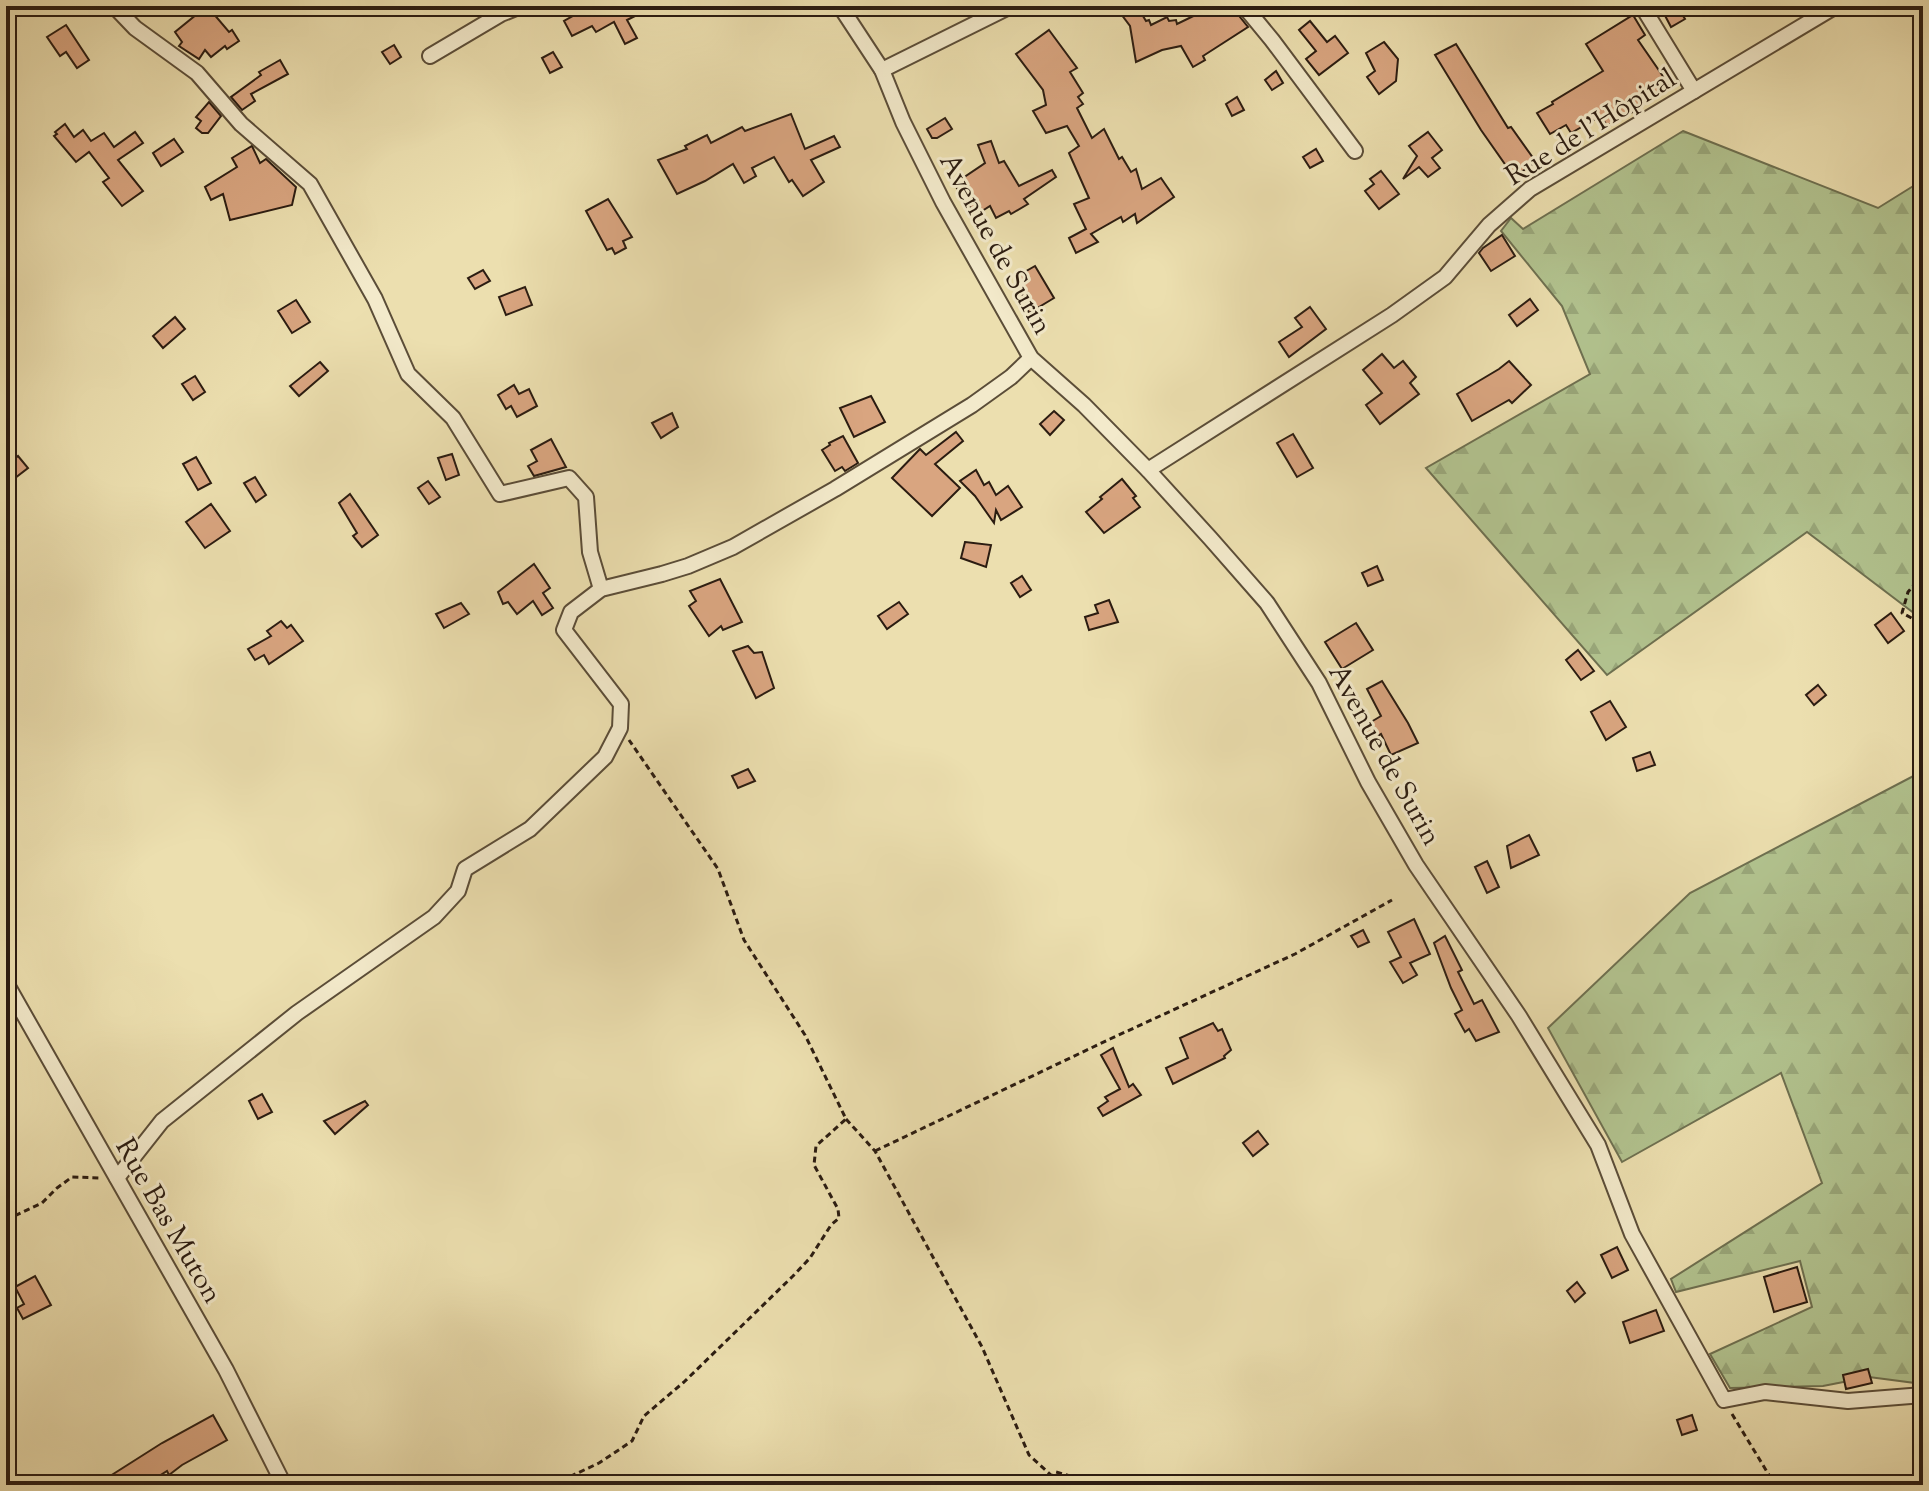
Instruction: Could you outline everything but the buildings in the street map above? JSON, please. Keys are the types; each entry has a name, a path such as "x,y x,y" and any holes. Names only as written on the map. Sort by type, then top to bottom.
{"street":[{"path":"114,6 135,28 197,73 241,124 310,184 375,299 408,374 453,418 500,494 569,478 586,497 590,552 601,589"},
{"path":"430,56 501,14 521,6"},
{"name":"Avenue de Surin","path":"840,6 882,70 903,122 943,202 1031,358 1084,405 1148,470 1267,603 1319,683 1368,782 1416,865 1519,1016 1598,1145 1632,1234 1724,1400"},
{"path":"882,70 1011,6"},
{"path":"1244,6 1355,151"},
{"path":"1642,6 1694,91"},
{"name":"Rue de l'Hôpital","path":"1148,470 1392,315 1445,277 1489,225 1530,189 1836,6"},
{"path":"117,1178 162,1121 297,1013 434,917 458,891 465,869 530,829 605,757 620,728 621,704 564,630 571,612 601,589 675,570 733,547 826,495 972,405 1031,358"},
{"name":"Rue Bas Muton","path":"6,983 226,1370 284,1485"},
{"path":"1724,1400 1765,1392 1848,1401 1923,1395"}],"path":[{"path":"1923,574 1908,592 1902,613 1923,624"},
{"path":"620,728 718,869 744,940 805,1035 846,1119 875,1151 982,1347 1029,1455 1052,1476"},
{"path":"875,1151 1295,954 1392,900"},
{"path":"552,1485 599,1463 632,1441 644,1416 684,1382 810,1258 839,1218 838,1209 814,1165 816,1146 846,1119"},
{"path":"6,1220 42,1203 72,1177 117,1178"},
{"path":"1724,1400 1775,1485"},
{"path":"1041,1485 1056,1472 1074,1477 1079,1485"}],"green space":[{"path":"1683,131 1878,208 1923,180 1923,620 1807,532 1607,675 1426,468 1590,374 1562,306 1501,231 1511,218 1523,229"},
{"path":"1923,771 1923,1384 1869,1377 1823,1386 1730,1388 1710,1354 1812,1307 1800,1261 1676,1292 1671,1279 1822,1183 1781,1073 1622,1162 1548,1028 1690,893"}]}
